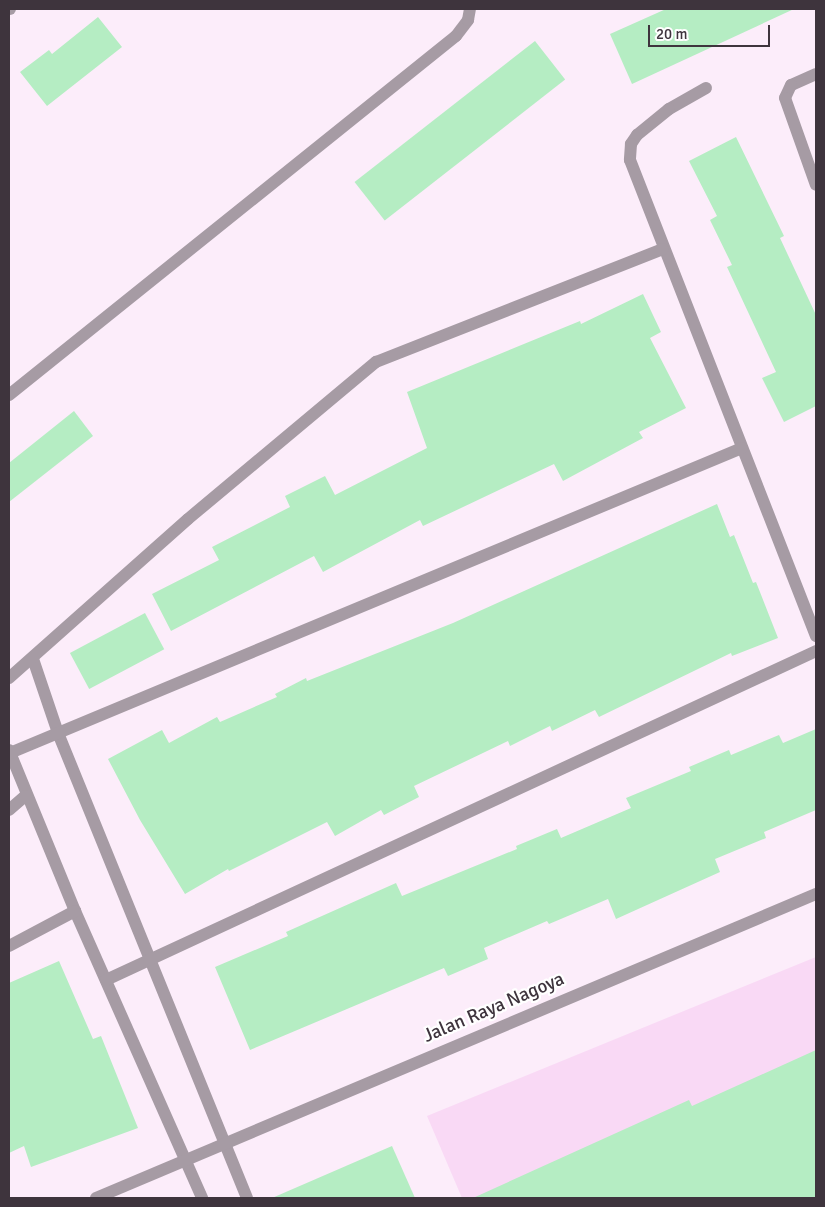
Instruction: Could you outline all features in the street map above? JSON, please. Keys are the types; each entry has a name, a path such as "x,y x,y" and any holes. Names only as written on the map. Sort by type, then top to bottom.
{"street":[{"path":"9,395 456,36 468,20 470,9"},
{"path":"816,74 791,85 784,98 816,185"},
{"path":"706,88 652,122 631,144 632,167 816,636"},
{"path":"9,678 33,659 188,519 376,362 663,249"},
{"path":"202,1198 25,796 9,751 742,448"},
{"path":"106,980 816,651"},
{"path":"33,659 58,732 247,1198"},
{"path":"9,810 25,796"},
{"name":"Jalan Raya Nagoya","path":"96,1198 186,1160 223,1142 816,894"},
{"path":"9,946 75,911"}],"shaded area":[{"path":"816,957 816,1198 462,1198 427,1116"}],"building":[{"path":"666,9 794,9 632,84 610,34"},
{"path":"98,17 122,47 47,106 20,72 49,50 52,54"},
{"path":"535,41 565,80 385,221 355,182"},
{"path":"736,137 784,236 780,238 816,315 816,406 784,422 762,378 776,372 727,267 732,265 710,220 717,216 689,161"},
{"path":"643,294 661,332 650,338 686,408 639,432 643,438 563,481 554,464 423,526 420,520 323,572 314,556 171,631 152,594 219,560 212,547 290,507 285,496 325,476 335,495 427,448 407,392 580,321 581,324"},
{"path":"74,411 93,436 9,502 9,463"},
{"path":"717,504 730,537 734,535 753,583 756,582 778,638 732,656 731,653 599,717 595,710 552,731 550,726 510,746 508,741 414,786 419,797 384,815 381,810 335,836 327,822 229,871 228,869 185,894 140,820 108,759 162,730 169,743 217,717 220,722 277,697 275,694 306,678 307,681 453,623"},
{"path":"145,613 164,649 89,689 70,653"},
{"path":"816,729 816,810 764,832 766,838 715,859 720,872 616,919 608,899 549,924 547,921 484,948 488,959 448,976 444,968 250,1050 215,967 288,936 286,932 396,883 402,896 517,849 516,846 557,829 561,838 631,808 626,798 691,771 689,767 729,750 731,755 779,735 783,743"},
{"path":"59,961 93,1039 101,1036 138,1128 31,1167 24,1146 9,1153 9,983"},
{"path":"816,1050 816,1198 473,1198 689,1100 692,1106"},
{"path":"392,1146 415,1198 272,1198"}]}
